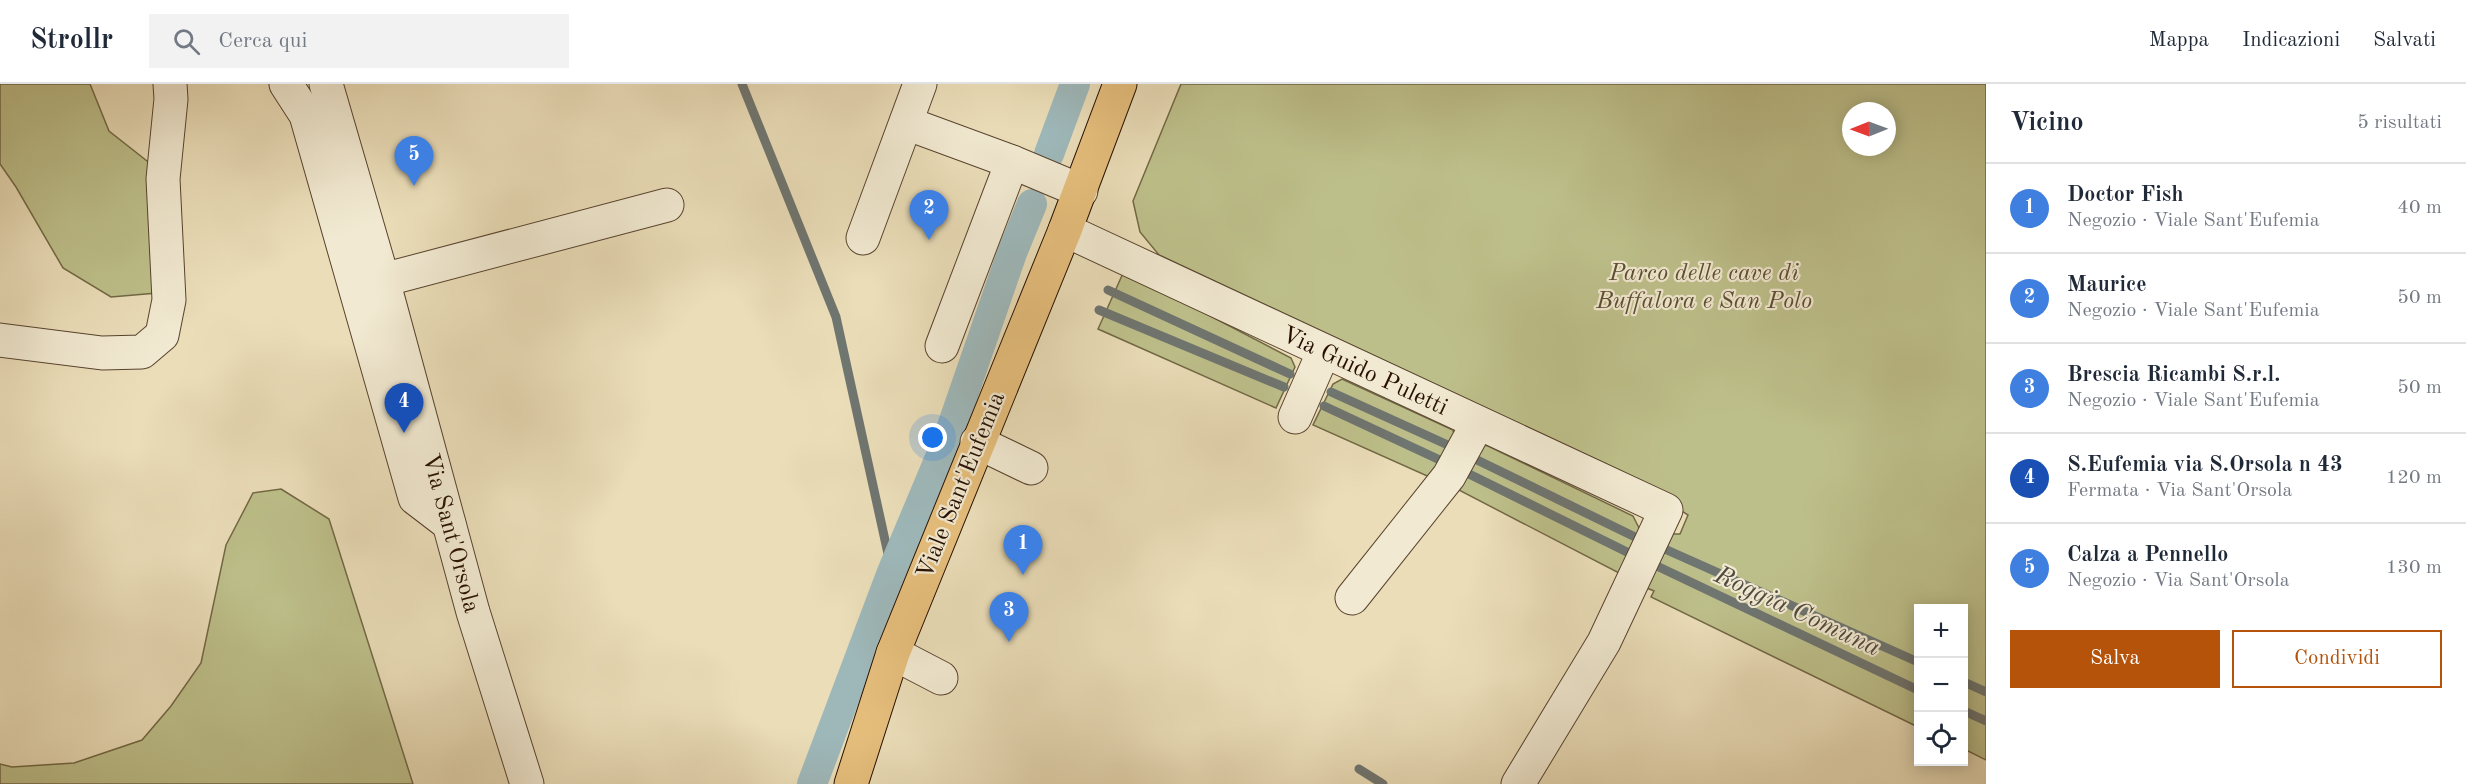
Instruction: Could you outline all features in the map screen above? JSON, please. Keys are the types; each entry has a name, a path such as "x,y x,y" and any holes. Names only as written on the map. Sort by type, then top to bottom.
{"main road":[{"name":"Viale Sant'Eufemia","path":"851,784 893,653 1065,230 1120,84"}],"street":[{"path":"0,340 102,353 141,352 162,334 169,300 163,179 171,99 170,84"},
{"path":"286,84 306,115 415,498 449,524"},
{"name":"Via Sant'Orsola","path":"326,84 383,280 473,612 527,784"},
{"path":"863,238 920,84"},
{"path":"906,123 1012,162 1080,191"},
{"path":"942,346 1012,162"},
{"path":"383,280 667,205"},
{"name":"Via Guido Puletti","path":"1065,230 1666,510 1604,642 1518,784"},
{"path":"1295,417 1324,351"},
{"path":"1352,598 1449,476 1478,423"},
{"path":"977,442 1031,468"},
{"path":"893,653 941,678"}],"green space":[{"path":"0,84 90,84 109,131 161,172 157,293 111,297 63,268 0,164"},
{"name":"Parco delle cave di Buffalora e San Polo","path":"1181,84 1986,84 1986,760 1968,751 1968,604 1914,604 1914,725 1651,597 1654,591 1647,588 1673,534 1680,534 1688,515 1621,471 1159,255 1140,232 1133,201"},
{"path":"1124,271 1291,358 1295,367 1276,408 1098,329"},
{"path":"1342,379 1453,430 1455,437 1434,479 1313,425 1333,384"},
{"path":"1480,444 1633,516 1640,530 1619,573 1455,488"},
{"path":"281,489 329,519 413,784 0,784 0,764 12,767 74,763 142,740 171,706 201,663 226,545 253,493"}],"waterway":[{"path":"742,84 836,317 892,572"},
{"path":"1049,154 1075,84"},
{"path":"812,784 892,572 947,441 1012,253 1032,204"},
{"path":"1108,290 1290,374"},
{"name":"Roggia Comuna","path":"1099,310 1284,387"},
{"path":"1331,392 1450,446"},
{"name":"Roggia Comuna","path":"1324,406 1442,461"},
{"path":"1473,458 1633,536"},
{"name":"Roggia Comuna","path":"1465,472 1627,552"},
{"path":"1667,550 1914,660"},
{"name":"Roggia Comuna","path":"1659,567 1914,688"},
{"path":"1968,684 1986,692"},
{"name":"Roggia Comuna","path":"1966,712 1986,721"},
{"path":"1359,769 1383,784"}],"place":[{"name":"Calza a Pennello","path":"414,186"},
{"name":"Maurice","path":"929,240"},
{"name":"S.Eufemia via S.Orsola n 43","path":"404,433"},
{"name":"Doctor Fish","path":"1023,575"},
{"name":"Brescia Ricambi S.r.l.","path":"1009,642"}]}
